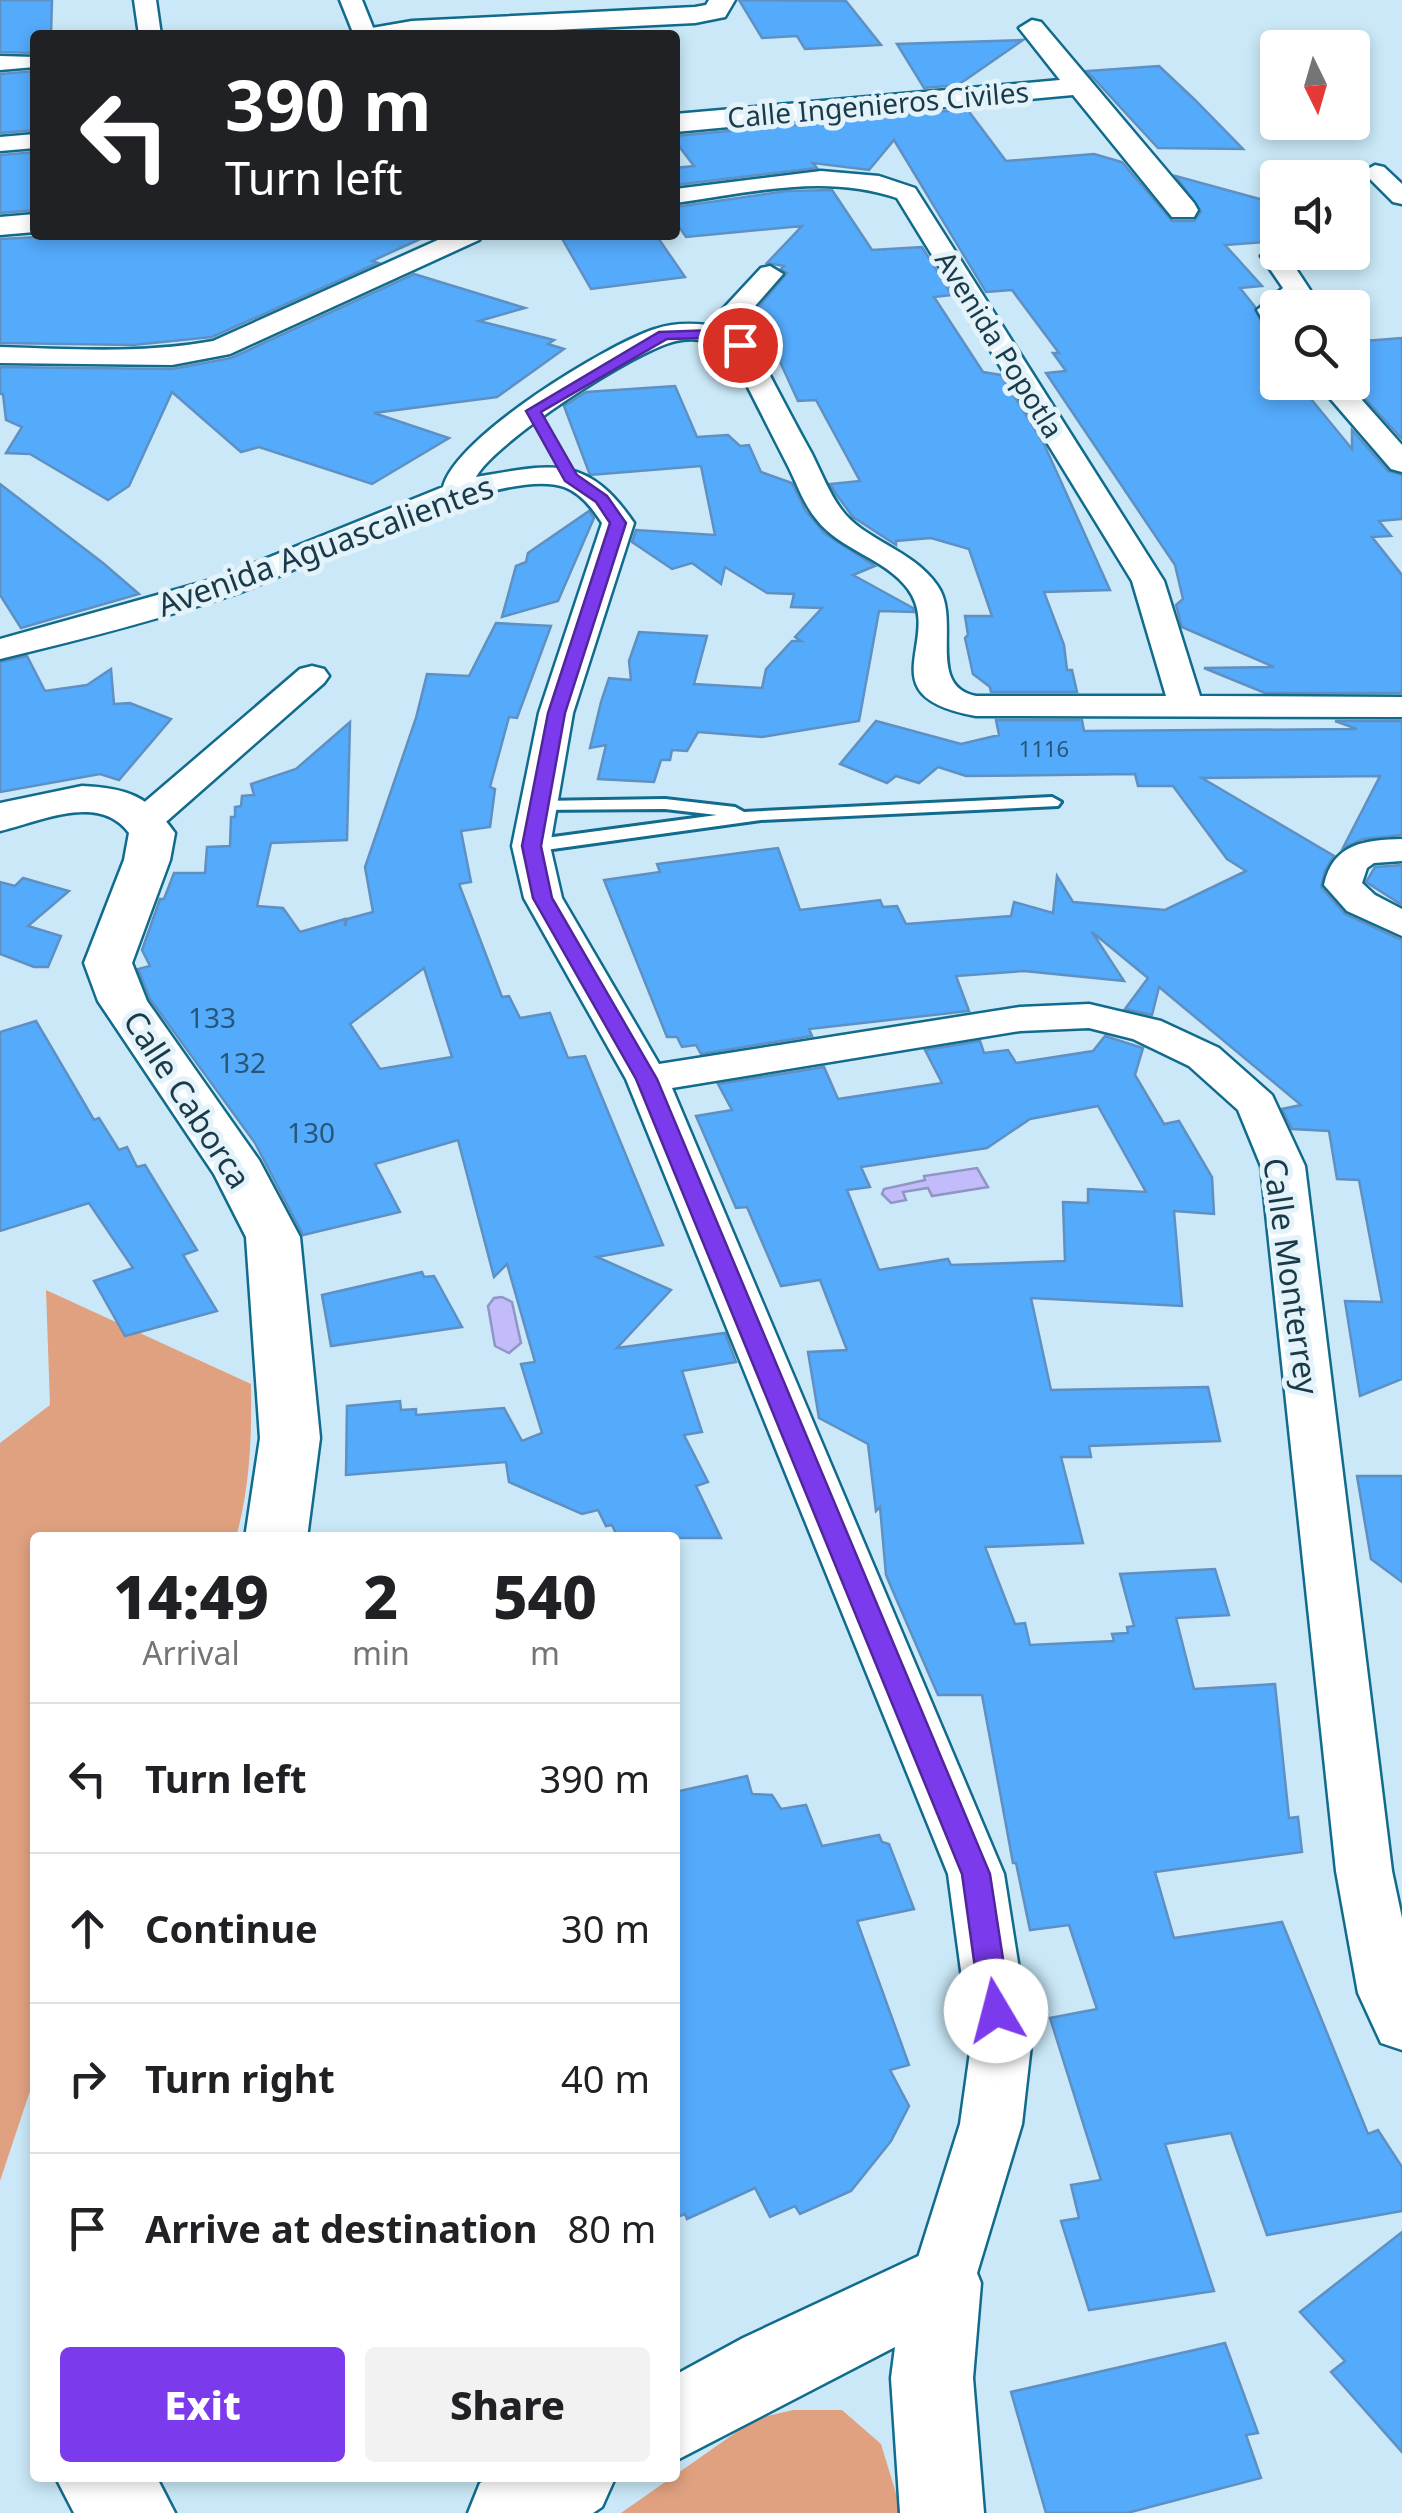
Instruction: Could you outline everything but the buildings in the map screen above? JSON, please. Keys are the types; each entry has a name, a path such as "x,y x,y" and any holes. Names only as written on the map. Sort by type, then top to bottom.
{"street":[{"path":"145,0 149,30"},
{"path":"351,0 363,30"},
{"path":"406,30 731,10"},
{"path":"581,30 713,23 731,10"},
{"path":"1032,28 1183,210"},
{"path":"0,63 30,62"},
{"name":"Calle Ingenieros Civiles","path":"680,123 1082,86"},
{"path":"0,144 30,142"},
{"path":"1375,172 1402,196"},
{"name":"Avenida Popotla","path":"680,195 830,178 879,181 906,193 1148,581 1187,709"},
{"path":"0,226 30,223"},
{"path":"0,354 121,359 172,357 220,348 459,240"},
{"path":"715,334 770,274"},
{"path":"457,492 464,470 533,411 664,335 715,334 740,345 829,516 848,534 913,574 930,596 932,680 946,699 976,706 1402,707"},
{"path":"1346,400 1402,463"},
{"path":"533,411 554,442 570,478 602,499 618,523 556,713 535,826 543,898 647,1079 976,1874 1002,2045 991,2124 942,2282 932,2378 942,2513"},
{"name":"Avenida Aguascalientes","path":"0,649 228,585 457,492 504,480 570,478"},
{"path":"0,818 37,804 72,799 122,806 146,820 312,676"},
{"name":"Calle Caborca","path":"146,820 152,832 147,860 108,963 123,1001 240,1172 273,1237 290,1438 277,1532"},
{"path":"1402,850 1357,856 1345,868 1343,885 1362,903 1402,924"},
{"name":"Calle Monterrey","path":"647,1079 1020,1019 1089,1016 1147,1030 1204,1057 1257,1104 1283,1166 1364,1871 1388,1993 1402,2024"},
{"path":"680,2417 772,2366 942,2282"},
{"path":"102,2482 134,2513"},
{"path":"510,2513 566,2482"}],"lane":[{"path":"535,826 1052,802"},
{"path":"535,826 665,804 761,816"}],"shaded area":[{"path":"977,1168 988,1187 932,1196 928,1188 903,1192 906,1200 891,1203 882,1194 884,1189 925,1180 924,1176"},
{"path":"46,1290 251,1384 247,1481 237,1532 30,1532 30,2091 0,2181 0,1443 50,1405"},
{"path":"494,1298 512,1302 521,1343 509,1353 495,1346 488,1306"},
{"path":"793,2410 842,2410 881,2444 902,2513 621,2513 665,2482 680,2482 680,2472 755,2419"}],"route":[{"path":"740,345 715,334 664,335 533,411 554,442 570,478 602,499 618,523 556,713 531,846 543,898 647,1079 976,1874 996,2011"}]}
